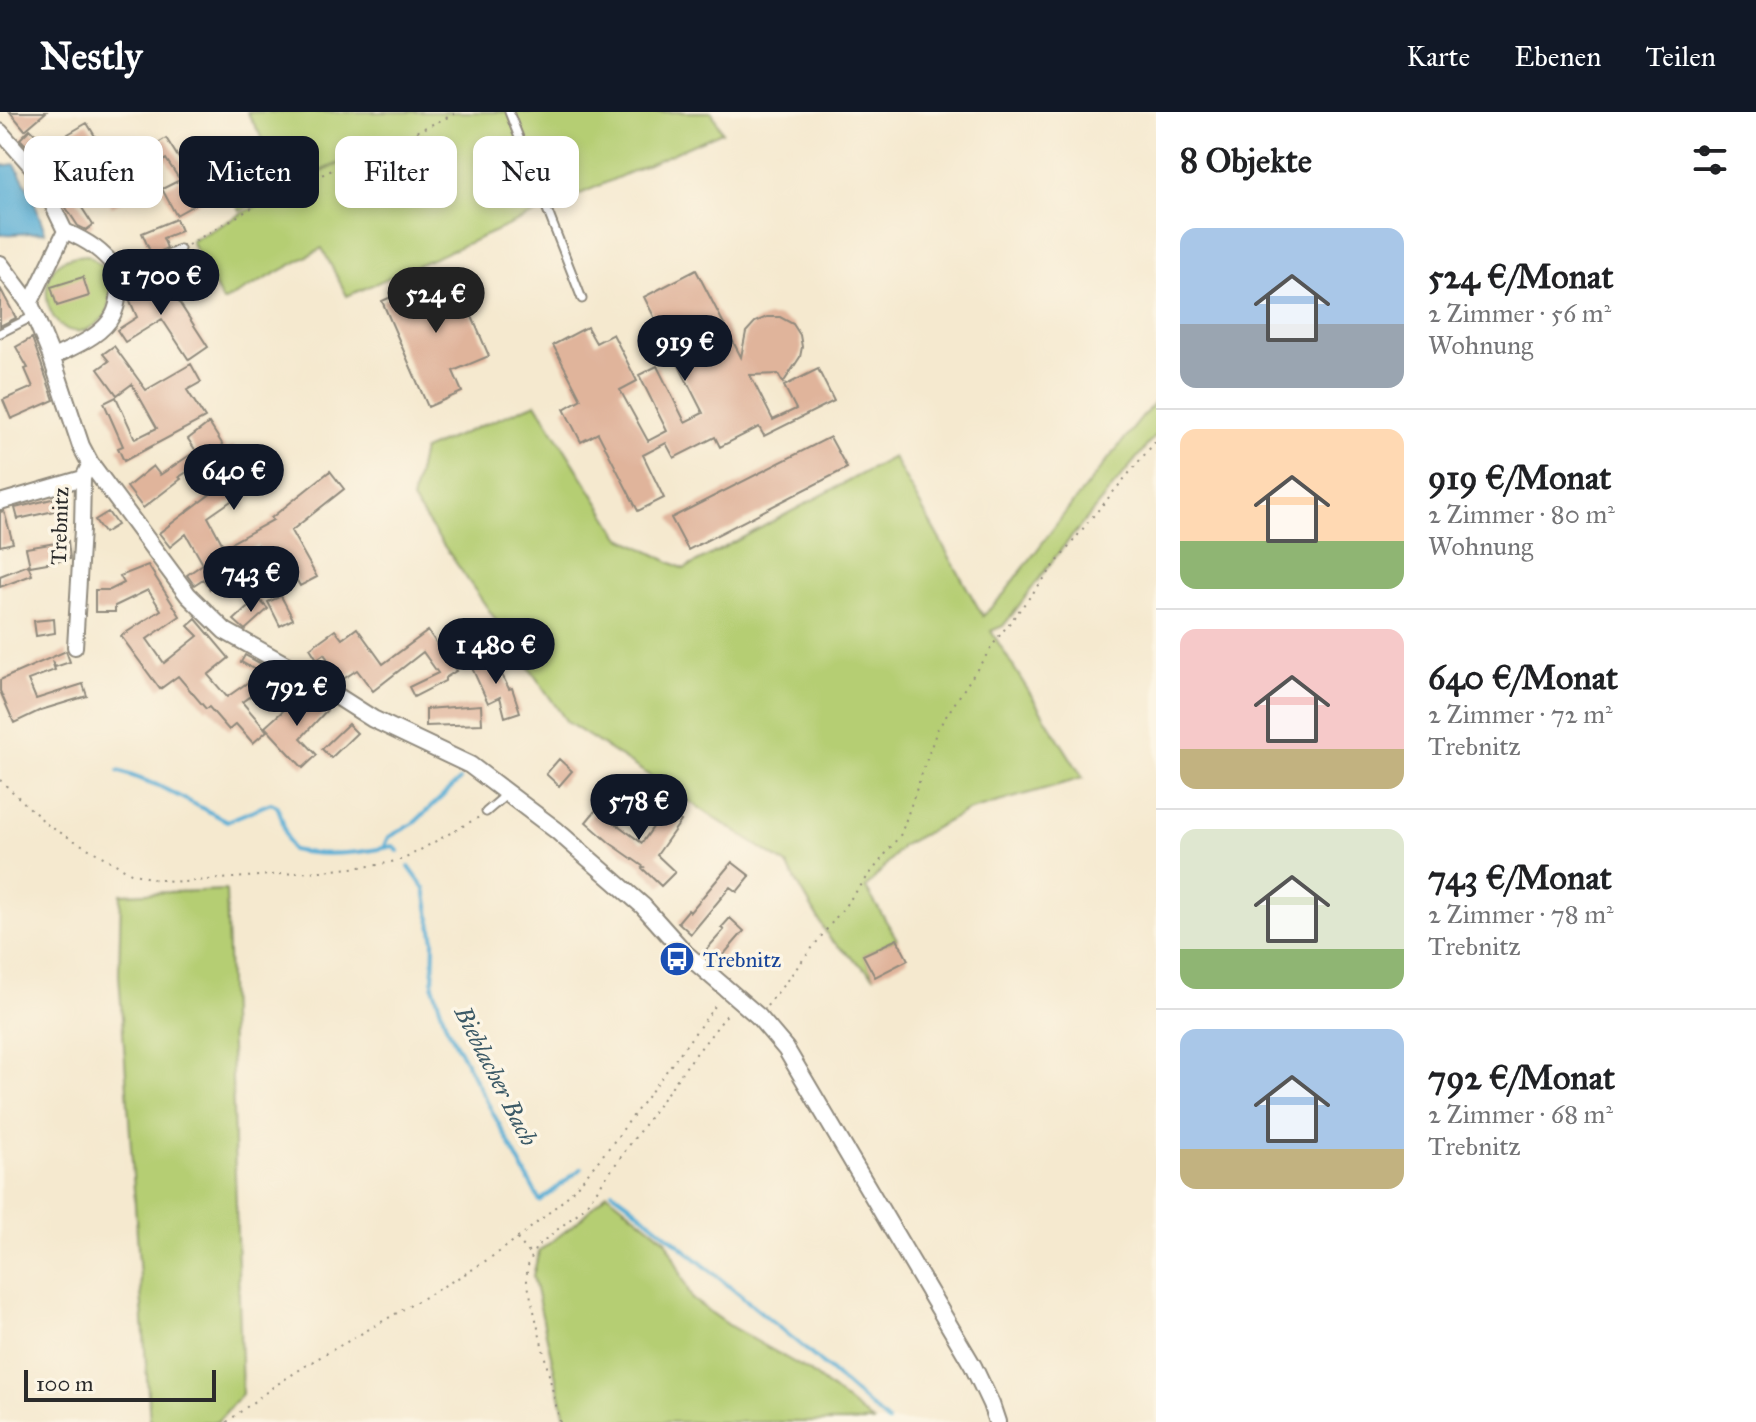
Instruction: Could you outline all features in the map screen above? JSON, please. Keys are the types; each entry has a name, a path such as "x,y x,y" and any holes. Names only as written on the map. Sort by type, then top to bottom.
{"street":[{"path":"0,131 37,173 65,231 103,252 119,271 119,294 114,315 99,332 52,358"},
{"path":"33,310 65,231"},
{"path":"0,264 33,310 52,358 86,470 0,502"},
{"name":"Trebnitz","path":"75,647 86,470"},
{"name":"Trebnitz","path":"86,470 188,595 225,631 304,675 373,719 470,765 556,830 643,906 685,953 758,1016 786,1049 847,1151 973,1366 997,1422"}],"lane":[{"path":"509,112 582,299"},
{"path":"119,271 154,262 180,249"},
{"path":"0,333 33,310"},
{"path":"486,812 508,793"}],"path":[{"path":"180,249 286,188 304,183 459,112"},
{"path":"758,1016 901,834 937,730 997,639 1156,441"},
{"path":"0,780 49,826 131,873 183,882 333,870 404,859 486,812"},
{"path":"227,1422 310,1363 470,1271 566,1198 733,994"},
{"path":"560,1422 527,1281 527,1268 536,1247 584,1208 685,1068 733,994"},
{"path":"517,1238 532,1256"}],"green space":[{"path":"247,112 712,112 722,132 579,195 579,136 473,136 473,208 548,208 347,296 322,248 223,302 191,241 253,208 319,208 319,173 335,166 335,208 457,208 457,136 335,136 335,165 319,172 319,136 261,136"},
{"path":"88,255 109,274 111,280 107,314 92,327 79,331 67,329 58,323 47,300 50,274 65,259"},
{"path":"1156,400 1156,435 1059,552 1003,626 991,631 1083,778 967,811 903,845 866,888 897,939 864,955 875,977 830,939 787,865 567,722 412,500 423,450 536,403 620,537 684,569 893,457 983,616 1003,595"},
{"path":"226,890 242,1394 217,1422 150,1422 119,974 121,894"},
{"path":"607,1193 666,1240 692,1299 730,1326 809,1371 873,1422 566,1422 533,1276 539,1251 576,1223"}],"water":[{"path":"15,164 24,181 24,208 37,208 45,232 0,235 0,166"}],"building":[{"path":"10,112 46,112 25,130"},
{"path":"87,123 95,136 69,136"},
{"path":"30,129 37,136 24,136 24,143 20,139"},
{"path":"166,138 179,159 179,178 166,159 163,161 163,140"},
{"path":"179,180 179,208 189,208 176,215 163,188"},
{"path":"66,208 82,208 93,225 86,230 78,226"},
{"path":"176,219 181,231 163,238 167,248 152,256 142,233"},
{"path":"452,270 489,356 453,371 462,392 428,407 382,301"},
{"path":"696,270 741,357 746,332 755,322 767,317 780,317 793,324 800,335 800,357 783,383 778,374 750,375 773,420 796,409 784,386 818,369 834,401 764,436 759,427 720,447 715,437 674,458 666,443 643,455 664,498 638,511 598,433 581,442 564,409 581,399 553,345 587,327 596,343 613,334 637,381 620,390 648,441 667,431 639,375 657,366 685,422 703,413 644,297"},
{"path":"147,273 159,302 173,293 208,347 189,360 162,319 125,342 117,330 137,317 128,296 129,280"},
{"path":"83,277 89,296 57,306 51,287"},
{"path":"0,288 16,318 0,326"},
{"path":"32,338 54,400 11,419 3,400 33,387 25,369 28,368 16,347"},
{"path":"114,346 146,390 191,364 201,382 187,390 205,418 124,461 118,448 123,446 104,403 116,397 135,439 157,428 132,384 117,395 98,369 109,361 103,354"},
{"path":"209,423 226,450 233,446 257,483 208,517 224,547 273,520 271,518 330,471 344,489 291,531 317,577 300,586 291,570 277,578 258,545 231,560 233,564 214,575 220,582 210,589 203,579 194,585 187,575 203,564 186,534 170,547 159,533 217,489 200,464 179,477 181,479 143,508 127,487 153,466 160,475 196,451 188,439"},
{"path":"830,437 847,468 688,550 671,518"},
{"path":"60,497 63,509 18,519 15,508"},
{"path":"4,511 13,543 0,546 0,512"},
{"path":"108,512 117,525 104,533 95,520"},
{"path":"68,541 70,559 30,566 26,548"},
{"path":"28,565 32,575 0,587 0,576"},
{"path":"148,565 180,616 147,639 164,663 198,636 188,626 196,619 229,658 208,675 227,697 261,673 241,662 245,655 267,667 277,682 274,679 242,702 267,731 253,743 236,724 229,730 178,676 160,689 121,636 161,610 148,590 115,606 115,612 95,612 95,590 110,590 124,583 120,576"},
{"path":"281,596 293,619 280,626 268,602"},
{"path":"258,598 268,609 245,630 234,620"},
{"path":"54,619 55,633 36,636 34,621"},
{"path":"357,628 383,664 428,631 456,671 445,681 414,697 409,687 438,673 423,652 373,691 357,670 337,683 327,677 336,671 324,654 317,659 310,648 335,630 342,639"},
{"path":"66,651 70,662 55,667 52,661 55,670 28,680 36,699 83,684 87,696 41,710 14,723 0,691 0,680"},
{"path":"493,656 509,689 512,688 520,712 505,717 500,697 488,703 472,668"},
{"path":"303,693 314,705 317,701 327,710 301,738 317,755 303,768 265,727"},
{"path":"481,705 482,724 426,726 426,709"},
{"path":"348,724 357,733 331,758 322,749"},
{"path":"559,759 572,771 559,786 546,774"},
{"path":"600,805 614,817 611,820 642,843 665,810 681,821 657,855 675,872 661,886 644,867 586,822"},
{"path":"732,862 750,876 737,892 730,887 691,934 678,922"},
{"path":"730,918 744,931 718,961 706,950"},
{"path":"897,939 908,960 875,977 863,955"}],"waterway":[{"name":"Bieblacher Bach","path":"118,771 157,785 227,821 271,803 280,812 292,850 343,853 393,846 398,851"},
{"path":"384,848 389,837 414,823 460,780"},
{"name":"Bieblacher Bach","path":"409,867 425,889 434,941 433,986 446,1025 540,1201 582,1168"},
{"name":"Bieblacher Bach","path":"612,1191 803,1347 888,1422"}],"place":[{"name":"Trebnitz","path":"677,959"}]}
